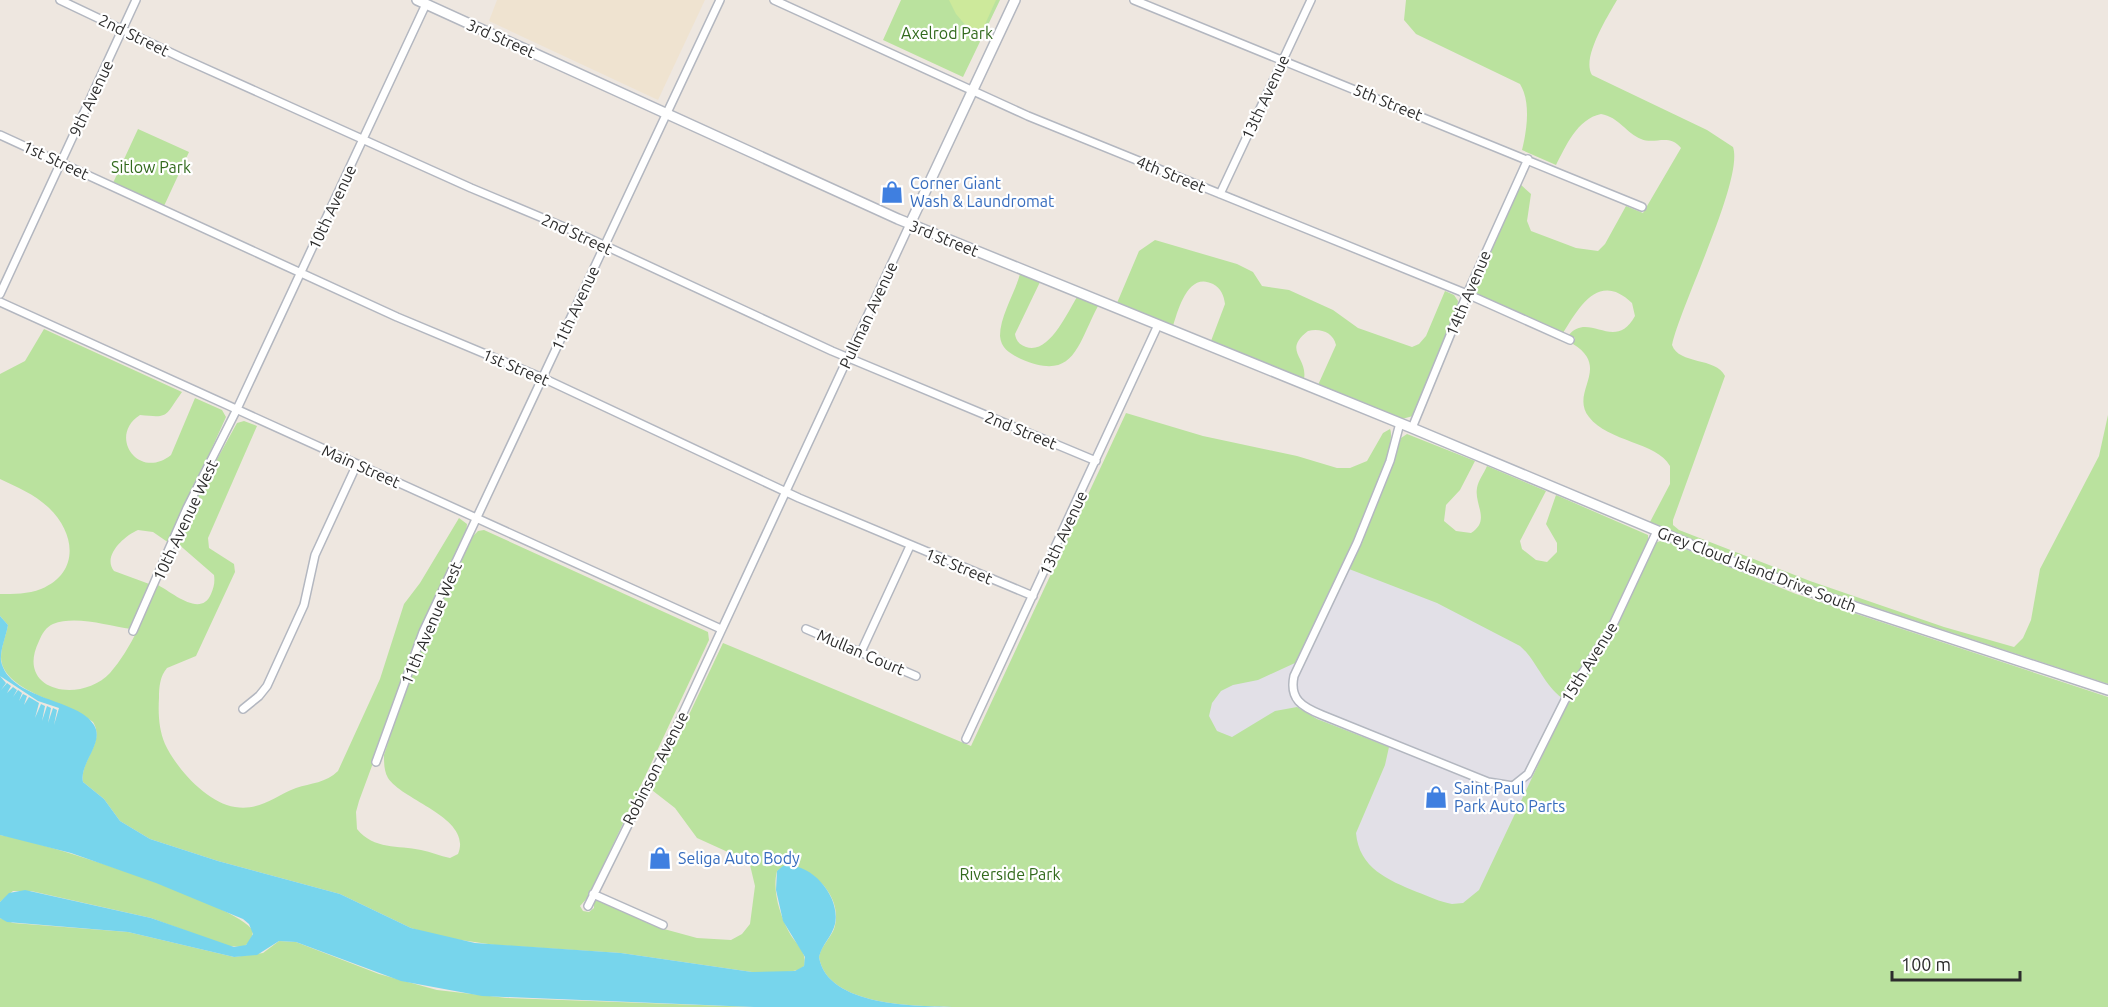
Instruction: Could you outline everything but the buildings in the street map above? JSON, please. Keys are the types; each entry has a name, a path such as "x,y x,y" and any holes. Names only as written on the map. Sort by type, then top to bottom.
{"street":[{"name":"2nd Street","path":"60,0 848,358 1096,461"},
{"name":"9th Avenue","path":"0,294 136,0"},
{"name":"11th Avenue","path":"477,519 720,0"},
{"name":"4th Street","path":"774,0 973,91 1467,294 1570,340"},
{"name":"Pullman Avenue","path":"722,629 1015,0"},
{"name":"5th Street","path":"1134,0 1642,207"},
{"name":"13th Avenue","path":"1220,194 1311,0"},
{"name":"3rd Street","path":"422,2 910,224 1412,428"},
{"name":"10th Avenue","path":"237,409 363,138 422,2"},
{"name":"1st Street","path":"0,135 397,317 543,378 786,492 1033,596"},
{"name":"14th Avenue","path":"1412,428 1467,294 1528,159"},
{"name":"Main Street","path":"0,302 722,629"},
{"name":"13th Avenue","path":"966,740 1158,325"},
{"name":"10th Avenue West","path":"133,632 187,508 237,409"},
{"name":"15th Avenue","path":"1400,423 1390,461 1357,543 1314,639 1295,672 1293,693 1300,704 1322,715 1488,782 1513,786 1528,774 1565,700 1611,629 1657,531"},
{"name":"Grey Cloud Island Drive South","path":"1412,428 1806,591 2108,690"},
{"path":"243,709 267,686 304,604 315,555 357,464"},
{"name":"11th Avenue West","path":"376,762 421,637 477,519"},
{"path":"861,652 910,546"},
{"name":"Robinson Avenue","path":"588,906 722,629"},
{"name":"Mullan Court","path":"806,629 916,676"},
{"path":"593,894 663,925"}],"shaded area":[{"path":"497,0 705,0 658,100 489,21"},
{"path":"1102,464 1591,666 1557,724 1467,920 984,718"}],"green space":[{"name":"Axelrod Park","path":"901,0 1000,0 963,77 883,40"},
{"path":"949,0 996,0 978,40 956,14"},
{"path":"1406,0 1617,0 1593,48 1590,58 1592,75 1707,130 1733,147 1734,163 1721,213 1672,345 1682,356 1714,366 1725,376 1673,520 1673,525 1679,530 1810,581 1944,627 2014,647 2023,638 2031,620 2040,569 2099,456 2108,415 2108,684 1801,583 1650,522 1670,484 1670,466 1655,452 1608,432 1589,417 1584,408 1584,398 1590,371 1589,362 1584,353 1573,344 1575,338 1569,335 1585,327 1611,332 1619,331 1627,326 1635,316 1632,303 1620,294 1610,291 1600,292 1591,296 1583,304 1563,333 1479,295 1473,289 1520,184 1531,194 1527,221 1531,231 1576,248 1598,251 1605,244 1626,206 1643,213 1681,148 1672,141 1641,139 1613,118 1601,114 1585,121 1579,127 1556,165 1522,150 1527,108 1520,84 1416,34 1404,20"},
{"name":"Sitlow Park","path":"138,129 189,152 164,206 113,183"},
{"path":"1155,240 1237,264 1253,272 1262,286 1289,290 1333,310 1358,328 1412,347 1419,344 1426,336 1445,291 1454,295 1458,301 1457,307 1413,416 1402,419 1318,385 1336,345 1332,337 1325,332 1308,331 1297,344 1296,349 1303,365 1304,379 1211,341 1225,304 1222,292 1213,284 1204,281 1191,287 1181,302 1173,326 1117,303 1139,251"},
{"path":"1020,274 1040,282 1015,334 1017,341 1026,347 1034,348 1050,339 1077,297 1098,306 1072,356 1063,363 1052,366 1039,365 1021,359 1002,344 1000,336 1002,321"},
{"name":"Riverside Park","path":"44,329 182,392 166,414 162,416 140,415 131,424 126,434 127,444 131,453 138,459 148,463 159,462 171,455 195,398 222,410 226,417 169,543 153,532 138,530 121,542 113,553 111,565 114,571 152,585 131,629 72,621 53,624 43,633 34,658 35,672 43,682 54,688 68,690 83,688 98,683 110,673 131,642 158,585 186,602 201,604 206,601 213,589 214,575 176,542 191,506 237,423 244,421 257,426 208,538 209,548 234,564 235,572 196,656 167,668 161,678 159,690 160,728 170,753 203,792 224,804 244,808 260,805 296,788 323,780 338,771 380,679 404,604 420,583 459,518 467,524 466,534 421,633 359,801 356,812 357,829 371,840 387,846 421,850 450,858 458,854 460,841 456,830 434,811 407,795 388,778 384,755 420,646 472,537 478,531 484,530 708,632 709,640 589,896 580,906 583,911 589,912 594,908 594,901 598,900 664,929 697,938 731,940 742,934 750,924 755,886 750,865 741,858 697,838 675,808 648,787 664,755 686,721 723,643 971,746 1126,413 1203,436 1297,456 1337,468 1350,468 1367,461 1383,433 1390,429 1390,444 1371,502 1340,574 1295,663 1258,680 1233,685 1221,691 1212,703 1209,716 1217,731 1232,737 1275,711 1297,707 1317,719 1389,747 1385,765 1356,833 1363,855 1377,871 1406,887 1452,904 1463,903 1479,890 1563,712 1614,632 1655,543 1663,540 1796,594 2108,697 2108,1007 956,1007 898,1004 856,995 838,986 826,973 819,957 834,929 835,907 825,887 817,879 808,872 787,865 777,871 776,895 786,925 804,956 804,966 799,970 781,973 752,972 621,953 495,945 440,937 411,928 340,894 218,861 150,839 120,821 104,799 83,782 85,767 96,737 93,722 83,715 24,688 4,669 1,653 8,625 0,616 0,594 31,592 54,582 63,573 70,551 64,528 48,507 0,479 0,374 25,361"},
{"path":"1407,434 1475,461 1460,490 1446,505 1444,521 1456,531 1471,533 1480,523 1477,488 1487,466 1546,491 1520,541 1522,549 1536,560 1547,562 1557,552 1557,543 1546,524 1556,495 1648,535 1648,541 1611,620 1562,698 1520,646 1437,603 1349,569 1401,438"},
{"path":"0,835 93,860 213,905 240,919 253,931 251,941 243,947 227,946 151,918 31,891 13,891 0,902"},
{"path":"0,918 13,923 128,932 234,957 263,953 279,941 296,942 379,974 437,990 507,998 754,1007 0,1007"}],"water":[{"path":"0,616 8,625 1,657 7,674 30,692 75,710 86,716 94,725 97,732 96,739 85,768 83,782 104,799 120,821 150,839 218,861 340,894 411,928 475,943 621,953 752,972 795,971 804,966 805,957 783,921 776,890 777,871 783,866 794,866 813,875 829,892 836,914 835,924 819,957 826,973 838,986 856,995 898,1004 956,1007 754,1007 482,996 401,981 296,942 279,941 257,955 234,957 128,932 7,922 0,918 0,902 9,893 25,890 151,918 234,947 246,945 253,934 249,924 243,919 156,883 71,853 0,835"}],"pier":[{"path":"0,676 38,701 59,708 54,725 57,710 53,708 48,723 51,708 47,706 42,721 45,706 41,704 35,718 39,703 29,697 24,705 27,696 23,694 19,701 22,693 18,690 13,697 17,690 13,687 7,693 11,686 7,683 1,690 6,683"}],"place":[{"name":"Corner Giant Wash & Laundromat","path":"892,192"},
{"name":"Saint Paul Park Auto Parts","path":"1436,797"},
{"name":"Seliga Auto Body","path":"660,858"}]}
